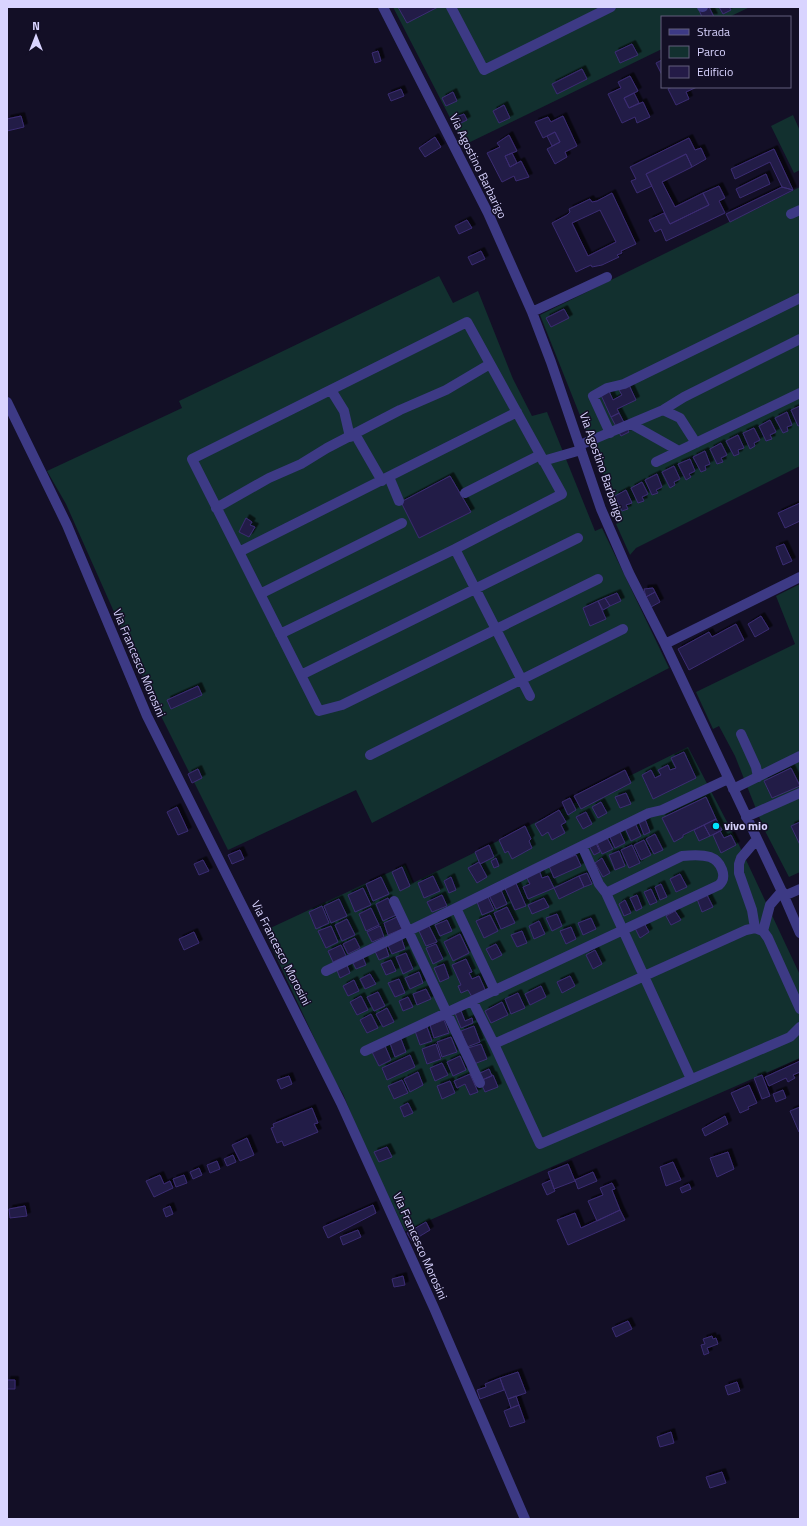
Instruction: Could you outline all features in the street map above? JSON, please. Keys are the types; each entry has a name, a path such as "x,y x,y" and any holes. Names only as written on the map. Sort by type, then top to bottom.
{"street":[{"name":"Via Agostino Barbarigo","path":"383,7 488,212 532,312 601,509 629,573 665,644 730,784 783,893 800,933"},
{"path":"451,7 484,70 611,7"},
{"path":"532,312 607,277"},
{"path":"610,433 593,396 607,388 624,384 800,298"},
{"path":"280,634 455,549 562,494 467,322 192,459 216,508 319,711 342,705 598,578"},
{"path":"465,493 542,458 580,448 663,410 684,397 800,339"},
{"path":"216,508 269,478 301,464 400,410 446,390 490,364"},
{"path":"331,390 344,411 353,435 386,479 399,501"},
{"path":"656,462 800,393"},
{"name":"Via Francesco Morosini","path":"7,402 41,476 67,525 147,716 341,1103 434,1308 525,1519"},
{"path":"663,410 680,418 696,443"},
{"path":"239,552 516,412"},
{"path":"631,424 679,451"},
{"path":"260,594 402,523"},
{"path":"301,675 578,538"},
{"path":"455,549 530,696"},
{"path":"665,644 800,578"},
{"path":"370,755 623,629"},
{"path":"741,734 756,768 758,777"},
{"path":"326,971 649,813 662,810 730,784 758,777 800,756"},
{"path":"746,816 800,793"},
{"path":"757,839 741,858 738,864 739,873 759,930 768,938 800,1009"},
{"path":"582,846 599,884 606,892 691,1079"},
{"path":"365,1051 473,1002 720,885 723,882 724,874 719,864 711,858 693,855 682,856 606,892"},
{"path":"759,930 770,905 783,893 800,889"},
{"path":"394,901 480,1083"},
{"path":"456,908 495,991"},
{"path":"494,1044 746,930 759,930"},
{"path":"473,1002 540,1144 790,1037 800,1027"}],"green space":[{"path":"393,7 750,7 731,16 661,16 661,49 464,145"},
{"path":"793,115 800,131 800,170 794,173 771,126"},
{"path":"800,187 800,466 636,548 630,555 616,524 622,521 540,315"},
{"path":"439,276 453,303 478,291 513,379 532,416 547,412 595,531 602,528 669,668 372,823 356,790 228,850 155,704 66,504 47,471 182,408 179,401"},
{"path":"800,584 800,872 789,877 764,829 735,756 719,726 713,729 696,692 795,644 776,596"},
{"path":"688,747 739,845 800,975 800,1058 405,1231 363,1143 343,1094 333,1078 264,931 405,865 413,883"}],"building":[{"path":"398,7 438,7 407,23"},
{"path":"709,7 714,16 702,16 699,10"},
{"path":"719,7 729,7 731,10 723,14"},
{"path":"632,44 638,55 620,63 615,52"},
{"path":"378,51 381,61 375,63 372,53"},
{"path":"661,60 661,73 656,63"},
{"path":"582,69 587,79 557,94 552,84"},
{"path":"630,76 638,91 624,98 629,108 643,102 650,117 637,123 635,117 622,123 608,94 621,88 618,82"},
{"path":"695,88 686,92 689,99 676,105 668,89"},
{"path":"401,89 404,96 391,101 388,94"},
{"path":"453,92 457,101 446,106 442,98"},
{"path":"634,93 639,103 629,108 624,98"},
{"path":"504,105 510,118 499,123 493,111"},
{"path":"464,114 467,120 457,125 454,118"},
{"path":"21,116 24,127 7,131 7,119"},
{"path":"563,116 577,146 565,152 567,157 555,164 547,149 560,142 555,132 543,138 535,122 548,117 551,122"},
{"path":"555,132 560,142 552,146 547,136"},
{"path":"509,135 517,151 505,156 510,167 521,161 529,177 516,181 514,176 502,182 487,153 500,147 497,143"},
{"path":"435,137 441,147 425,157 419,148"},
{"path":"689,138 695,150 701,148 706,159 692,167 686,154 646,174 652,186 637,193 631,181 636,179 630,167"},
{"path":"774,149 793,190 782,187 770,162 735,179 731,169"},
{"path":"512,153 517,163 510,167 505,156"},
{"path":"686,154 692,167 662,182 675,207 703,193 709,205 670,224 646,174"},
{"path":"766,174 770,184 740,198 736,189"},
{"path":"719,186 725,198 719,201 725,213 666,241 661,229 655,232 649,220 664,213 670,224 709,205 703,193"},
{"path":"782,187 793,190 730,222 726,214"},
{"path":"612,193 636,244 621,251 622,253 617,255 619,257 602,265 592,267 591,265 576,272 552,223 567,215 570,212 569,209 590,199 592,202","holes":["600,210 616,242 588,256 572,223"]},
{"path":"467,220 472,228 459,234 455,226"},
{"path":"481,251 485,259 472,265 468,257"},
{"path":"564,309 569,318 551,327 546,318"},
{"path":"629,385 636,400 617,409 619,413 611,417 600,393 608,389 613,400 622,395 619,390"},
{"path":"800,406 800,425 798,426 791,410"},
{"path":"787,412 792,425 787,427 788,431 783,433 775,418"},
{"path":"619,413 629,432 621,436 611,417"},
{"path":"770,420 776,432 770,435 772,439 766,441 759,426"},
{"path":"754,428 760,440 754,443 755,446 750,449 743,433"},
{"path":"738,435 744,448 738,450 739,454 734,456 726,441"},
{"path":"721,443 727,455 721,458 723,462 717,464 710,449"},
{"path":"705,451 710,464 705,466 706,470 701,472 693,457"},
{"path":"690,459 695,471 689,474 691,477 686,480 678,464"},
{"path":"674,466 680,479 674,482 675,485 670,488 662,472"},
{"path":"657,474 662,487 656,490 658,493 652,495 645,480"},
{"path":"450,476 471,512 419,538 401,502"},
{"path":"642,482 648,494 642,497 644,501 638,503 631,488"},
{"path":"626,490 632,503 626,505 628,509 622,511 615,496"},
{"path":"800,503 800,521 785,528 778,513"},
{"path":"246,518 252,522 250,525 255,527 249,537 239,532"},
{"path":"784,544 792,561 783,565 776,547"},
{"path":"653,588 655,592 646,597 644,589"},
{"path":"655,592 660,602 651,607 646,597"},
{"path":"617,593 621,601 610,606 605,598"},
{"path":"605,598 610,606 603,610 598,601"},
{"path":"598,601 606,619 590,626 583,608"},
{"path":"761,616 769,629 755,637 748,624"},
{"path":"736,624 744,640 689,670 678,649 709,632 712,637"},
{"path":"198,686 202,695 171,709 167,700"},
{"path":"684,752 696,778 653,799 642,775 651,770 655,778 661,775 658,770 668,765 670,770 676,768 671,758"},
{"path":"791,768 800,786 772,798 764,781"},
{"path":"198,769 202,778 192,783 188,774"},
{"path":"625,770 631,783 581,809 574,796"},
{"path":"626,793 631,804 620,808 615,797"},
{"path":"706,797 716,819 683,835 683,837 674,842 662,818"},
{"path":"570,798 576,810 568,815 562,802"},
{"path":"601,802 607,813 598,818 592,807"},
{"path":"177,807 188,831 178,835 167,812"},
{"path":"559,810 566,822 561,825 565,833 552,840 548,832 542,836 535,824"},
{"path":"586,812 592,824 583,829 576,817"},
{"path":"645,819 650,832 644,835 639,822"},
{"path":"716,819 722,830 710,836 704,825"},
{"path":"800,822 800,845 791,826"},
{"path":"635,823 641,836 631,841 625,828"},
{"path":"704,825 710,836 699,841 694,830"},
{"path":"525,826 531,839 529,841 532,848 512,859 508,851 505,853 499,840"},
{"path":"619,830 625,843 615,848 609,835"},
{"path":"720,831 724,838 731,835 736,845 721,853 713,835"},
{"path":"655,834 663,850 654,854 646,839"},
{"path":"606,836 613,849 602,854 596,841"},
{"path":"644,840 651,855 641,860 634,845"},
{"path":"595,841 600,852 594,855 588,844"},
{"path":"489,845 494,857 480,864 475,852"},
{"path":"632,845 640,863 629,868 621,850"},
{"path":"240,850 244,859 232,864 228,855"},
{"path":"619,851 625,866 615,870 609,855"},
{"path":"576,855 581,866 554,878 549,866"},
{"path":"496,858 499,866 494,868 491,861"},
{"path":"602,858 610,873 603,877 595,863"},
{"path":"203,860 209,871 199,875 194,864"},
{"path":"479,862 487,877 477,883 468,868"},
{"path":"402,867 410,886 400,891 392,872"},
{"path":"539,870 542,878 548,876 554,888 528,899 523,887 530,884 526,876"},
{"path":"587,873 592,884 584,887 579,876"},
{"path":"680,874 687,887 676,892 670,879"},
{"path":"433,876 440,891 424,898 418,883"},
{"path":"579,876 584,887 559,899 554,888"},
{"path":"381,877 389,894 373,901 366,884"},
{"path":"451,877 456,890 449,893 444,881"},
{"path":"515,881 526,906 515,910 504,886"},
{"path":"661,884 667,897 660,900 655,887"},
{"path":"363,888 371,905 355,912 348,895"},
{"path":"651,889 657,902 650,905 644,892"},
{"path":"501,890 507,904 496,909 489,895"},
{"path":"442,895 447,906 432,912 427,902"},
{"path":"637,895 642,908 636,911 630,898"},
{"path":"707,895 713,907 702,912 697,899"},
{"path":"488,897 494,910 482,915 477,902"},
{"path":"388,898 396,915 383,921 376,904"},
{"path":"544,898 549,907 532,914 528,905"},
{"path":"339,899 347,916 331,923 324,906"},
{"path":"625,900 631,913 624,916 619,904"},
{"path":"322,906 329,923 316,929 309,912"},
{"path":"507,907 515,923 501,929 494,913"},
{"path":"371,908 379,925 366,931 359,914"},
{"path":"675,911 681,920 671,925 666,916"},
{"path":"557,914 562,926 552,931 546,918"},
{"path":"490,915 498,931 484,938 476,921"},
{"path":"397,917 402,929 388,935 384,923"},
{"path":"591,918 596,929 583,935 578,923"},
{"path":"347,919 355,935 342,941 335,925"},
{"path":"447,920 452,931 440,936 435,925"},
{"path":"539,921 545,934 534,939 529,926"},
{"path":"644,923 649,932 640,938 635,928"},
{"path":"331,926 338,942 326,948 318,931"},
{"path":"380,926 384,937 372,942 367,932"},
{"path":"429,926 437,942 426,946 419,931"},
{"path":"571,927 576,939 566,944 560,931"},
{"path":"522,931 527,943 517,947 511,935"},
{"path":"194,932 199,943 184,950 179,939"},
{"path":"460,934 469,953 453,961 444,942"},
{"path":"401,937 405,949 392,954 387,943"},
{"path":"355,938 360,948 348,954 343,944"},
{"path":"385,944 389,956 379,960 374,949"},
{"path":"436,944 443,959 433,964 426,948"},
{"path":"496,944 502,955 492,960 486,949"},
{"path":"341,945 346,956 333,962 328,951"},
{"path":"595,950 602,964 593,969 586,955"},
{"path":"406,953 413,969 403,974 396,957"},
{"path":"362,955 366,965 356,969 351,959"},
{"path":"466,959 472,972 469,973 472,979 479,976 487,994 472,997 468,990 461,993 458,986 461,985 452,965"},
{"path":"391,960 396,971 386,975 381,964"},
{"path":"346,963 350,973 340,978 336,968"},
{"path":"444,964 449,978 440,982 434,968"},
{"path":"419,972 423,983 410,989 405,978"},
{"path":"370,974 376,984 365,989 360,979"},
{"path":"570,976 575,986 562,993 557,982"},
{"path":"399,979 405,993 395,997 388,983"},
{"path":"354,980 359,991 348,996 343,986"},
{"path":"541,986 546,997 530,1005 525,994"},
{"path":"426,989 431,999 417,1005 413,994"},
{"path":"378,992 385,1006 374,1011 367,997"},
{"path":"518,993 525,1008 511,1014 505,999"},
{"path":"361,996 368,1010 357,1015 350,1002"},
{"path":"408,997 413,1007 403,1011 399,1001"},
{"path":"502,1002 508,1015 491,1023 485,1011"},
{"path":"387,1008 394,1022 383,1027 376,1014"},
{"path":"461,1011 465,1021 472,1018 473,1023 461,1028 455,1013"},
{"path":"371,1014 378,1028 367,1033 360,1020"},
{"path":"444,1020 449,1033 434,1038 430,1025"},
{"path":"474,1026 480,1042 467,1047 461,1031"},
{"path":"427,1027 432,1041 420,1045 415,1031"},
{"path":"451,1037 457,1052 442,1057 437,1042"},
{"path":"401,1039 406,1052 395,1057 390,1043"},
{"path":"436,1044 441,1059 427,1064 422,1049"},
{"path":"481,1044 487,1059 474,1064 468,1048"},
{"path":"385,1046 391,1060 379,1066 372,1052"},
{"path":"410,1055 415,1067 387,1080 382,1068"},
{"path":"460,1056 466,1070 453,1076 447,1062"},
{"path":"800,1061 800,1072 793,1075 795,1078 788,1082 786,1078 769,1086 765,1077"},
{"path":"442,1063 448,1075 435,1081 430,1068"},
{"path":"489,1069 492,1076 480,1081 478,1074"},
{"path":"418,1072 423,1085 410,1092 404,1079"},
{"path":"470,1074 478,1092 470,1095 465,1084 457,1088 454,1081"},
{"path":"493,1075 498,1087 485,1092 480,1081"},
{"path":"762,1075 770,1096 762,1099 754,1078"},
{"path":"289,1076 292,1084 281,1089 277,1080"},
{"path":"402,1080 408,1093 394,1099 388,1086"},
{"path":"450,1081 455,1093 442,1099 437,1086"},
{"path":"749,1085 757,1103 740,1113 731,1093"},
{"path":"783,1090 786,1098 776,1102 773,1094"},
{"path":"408,1103 413,1113 404,1117 400,1107"},
{"path":"800,1107 800,1132 799,1132 790,1111"},
{"path":"312,1108 318,1123 314,1124 318,1132 284,1146 282,1141 277,1143 271,1128 274,1127 273,1124"},
{"path":"725,1116 728,1124 705,1136 702,1129"},
{"path":"247,1138 254,1155 240,1161 232,1145"},
{"path":"387,1147 392,1157 379,1162 374,1152"},
{"path":"728,1152 734,1169 717,1177 710,1158"},
{"path":"233,1155 236,1162 227,1166 224,1159"},
{"path":"217,1161 220,1169 210,1173 207,1165"},
{"path":"673,1162 681,1180 666,1186 660,1167"},
{"path":"568,1164 575,1181 554,1189 548,1172"},
{"path":"199,1168 202,1175 193,1179 190,1172"},
{"path":"593,1172 597,1181 578,1189 575,1180"},
{"path":"160,1175 164,1184 170,1181 173,1188 154,1197 146,1181"},
{"path":"184,1175 187,1183 176,1187 173,1179"},
{"path":"551,1180 555,1191 547,1195 542,1184"},
{"path":"612,1183 615,1189 612,1190 620,1210 597,1221 588,1201 603,1195 600,1188"},
{"path":"689,1184 691,1189 682,1193 680,1188"},
{"path":"373,1205 376,1213 328,1238 323,1227"},
{"path":"25,1206 27,1216 10,1218 9,1209"},
{"path":"170,1206 173,1214 166,1217 163,1209"},
{"path":"620,1210 625,1220 568,1245 557,1220 575,1213 581,1228"},
{"path":"426,1222 430,1230 412,1241 407,1233"},
{"path":"358,1230 361,1237 343,1245 340,1237"},
{"path":"403,1276 405,1285 394,1287 392,1279"},
{"path":"628,1321 632,1329 616,1337 612,1328"},
{"path":"712,1336 713,1339 716,1338 718,1344 707,1348 709,1353 704,1355 701,1345 705,1344 703,1339"},
{"path":"518,1372 526,1393 508,1399 500,1378"},
{"path":"500,1378 504,1390 480,1399 477,1390 486,1387 485,1384"},
{"path":"7,1380 15,1380 15,1389 7,1389"},
{"path":"737,1382 740,1391 728,1395 725,1386"},
{"path":"516,1396 519,1405 511,1408 508,1399"},
{"path":"519,1405 525,1422 510,1427 504,1411"},
{"path":"671,1432 674,1443 660,1447 657,1437"},
{"path":"722,1472 726,1483 710,1488 706,1477"}],"place":[{"name":"vivo mio","path":"716,826"}]}
